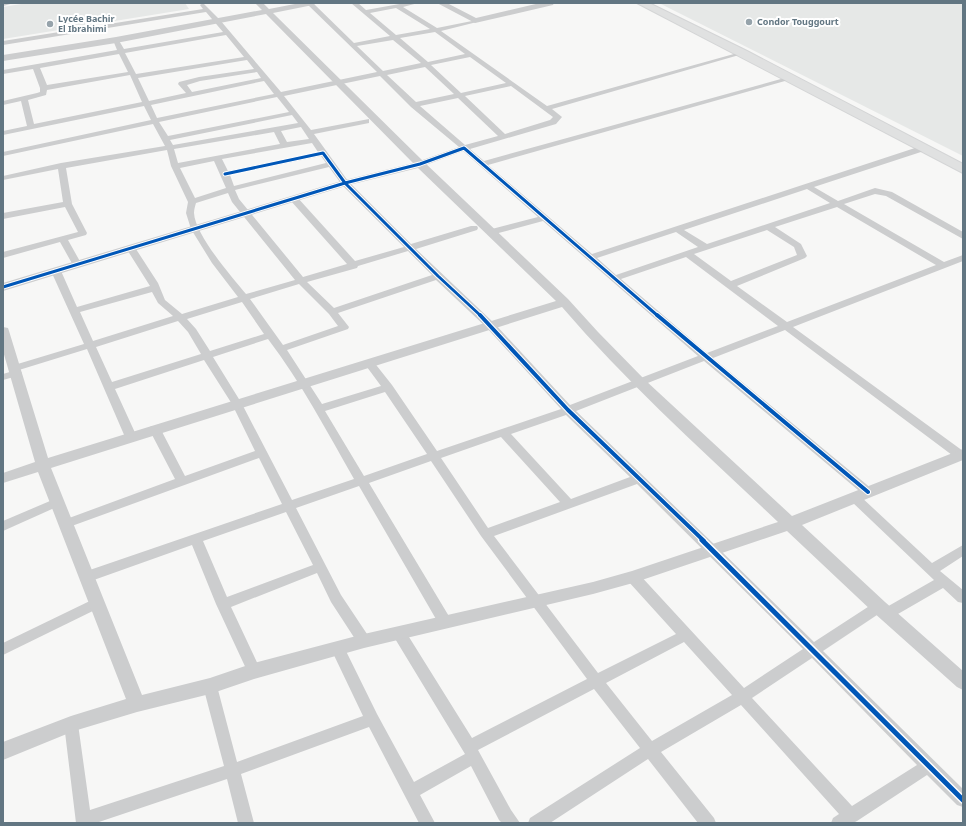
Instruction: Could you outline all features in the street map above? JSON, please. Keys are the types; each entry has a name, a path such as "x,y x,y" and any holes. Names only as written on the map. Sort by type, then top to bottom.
{"main road":[{"path":"642,3 743,53 963,169"},
{"path":"646,3 747,52 963,165"}],"street":[{"path":"3,4 11,3"},
{"path":"201,3 218,21 303,124 345,183 438,276 490,325 568,410 714,551 963,800"},
{"path":"251,3 262,9 416,165 474,228 559,303 640,383 790,524 883,611 963,682"},
{"path":"3,58 116,40 218,21 262,9 310,3 414,105 706,357 861,495 931,570 963,598"},
{"path":"354,3 426,64 503,136"},
{"path":"365,12 415,3"},
{"path":"441,3 475,21"},
{"path":"353,45 436,30 550,3"},
{"path":"3,287 345,183 416,165 464,148 553,122 558,117 436,30 398,7"},
{"path":"3,43 206,10"},
{"path":"3,72 228,33"},
{"path":"116,40 120,52 167,143 175,166 192,202 190,213 195,229 216,261 281,349 319,409 445,622"},
{"path":"547,108 743,53"},
{"path":"3,178 167,143 209,130 221,117 279,96 470,55"},
{"path":"44,88 248,58"},
{"path":"3,103 42,94 44,88 36,67"},
{"path":"191,95 182,84 199,78 258,70"},
{"path":"482,164 790,78"},
{"path":"3,133 30,126 147,104 266,79"},
{"path":"335,83 366,120 491,232 559,303"},
{"path":"414,105 512,84"},
{"path":"24,99 30,126"},
{"path":"3,154 155,121 293,113"},
{"path":"175,166 285,145 366,120"},
{"path":"167,143 233,138 303,124"},
{"path":"276,129 285,145"},
{"path":"209,130 216,140"},
{"path":"233,138 242,153"},
{"path":"591,257 924,148"},
{"path":"225,174 323,153"},
{"path":"217,158 235,200 301,281 343,323 344,327 341,329 281,349"},
{"path":"192,202 230,189 332,164"},
{"path":"3,255 83,233 68,204 61,165"},
{"path":"808,186 943,265"},
{"path":"615,278 875,191 884,192 963,236"},
{"path":"294,199 354,266"},
{"path":"3,216 68,204"},
{"path":"491,232 545,218"},
{"path":"731,285 802,256 798,246 768,227"},
{"path":"12,373 89,346 180,317 354,266 474,228"},
{"path":"677,229 706,248"},
{"path":"63,239 77,265"},
{"path":"131,248 161,301 180,317 192,331 237,404 336,598 364,641"},
{"path":"688,254 961,454"},
{"path":"86,577 568,410 963,258"},
{"path":"56,271 131,437"},
{"path":"332,312 438,276"},
{"path":"74,311 155,288"},
{"path":"3,478 559,303"},
{"path":"3,331 12,373 42,466 137,704"},
{"path":"109,387 206,355 270,336"},
{"path":"369,363 388,387 486,534 534,602 708,823"},
{"path":"319,409 388,387"},
{"path":"155,429 182,481"},
{"path":"504,433 569,504"},
{"path":"65,524 262,453"},
{"path":"3,751 71,724 137,704 210,686 254,671 364,641 534,602 633,577 714,551 790,524 961,454"},
{"path":"486,534 638,479"},
{"path":"3,526 57,502"},
{"path":"196,539 223,604 254,671"},
{"path":"931,570 963,550"},
{"path":"223,604 320,567"},
{"path":"633,577 742,696 845,819 928,766"},
{"path":"536,823 650,750 742,696 812,650 883,611 944,581"},
{"path":"3,649 96,603"},
{"path":"399,633 471,752 504,815 512,823"},
{"path":"411,792 471,752 596,681 686,635"},
{"path":"338,648 372,719 427,823"},
{"path":"210,686 231,771 246,823"},
{"path":"71,724 84,821 231,771 372,719"}],"shaded area":[{"name":"Lycée Bachir El Ibrahimi","path":"27,3 185,3 189,9 3,39 3,7"},
{"path":"659,3 963,3 963,156"}],"cycle path":[{"path":"3,287 345,183 420,164 464,148 705,357 868,492"},
{"path":"225,174 323,153 345,183 438,276 490,325 568,410 714,551 963,800"}],"place":[{"name":"Condor Touggourt","path":"749,22"},
{"name":"Lycée Bachir El Ibrahimi","path":"50,24"}]}
